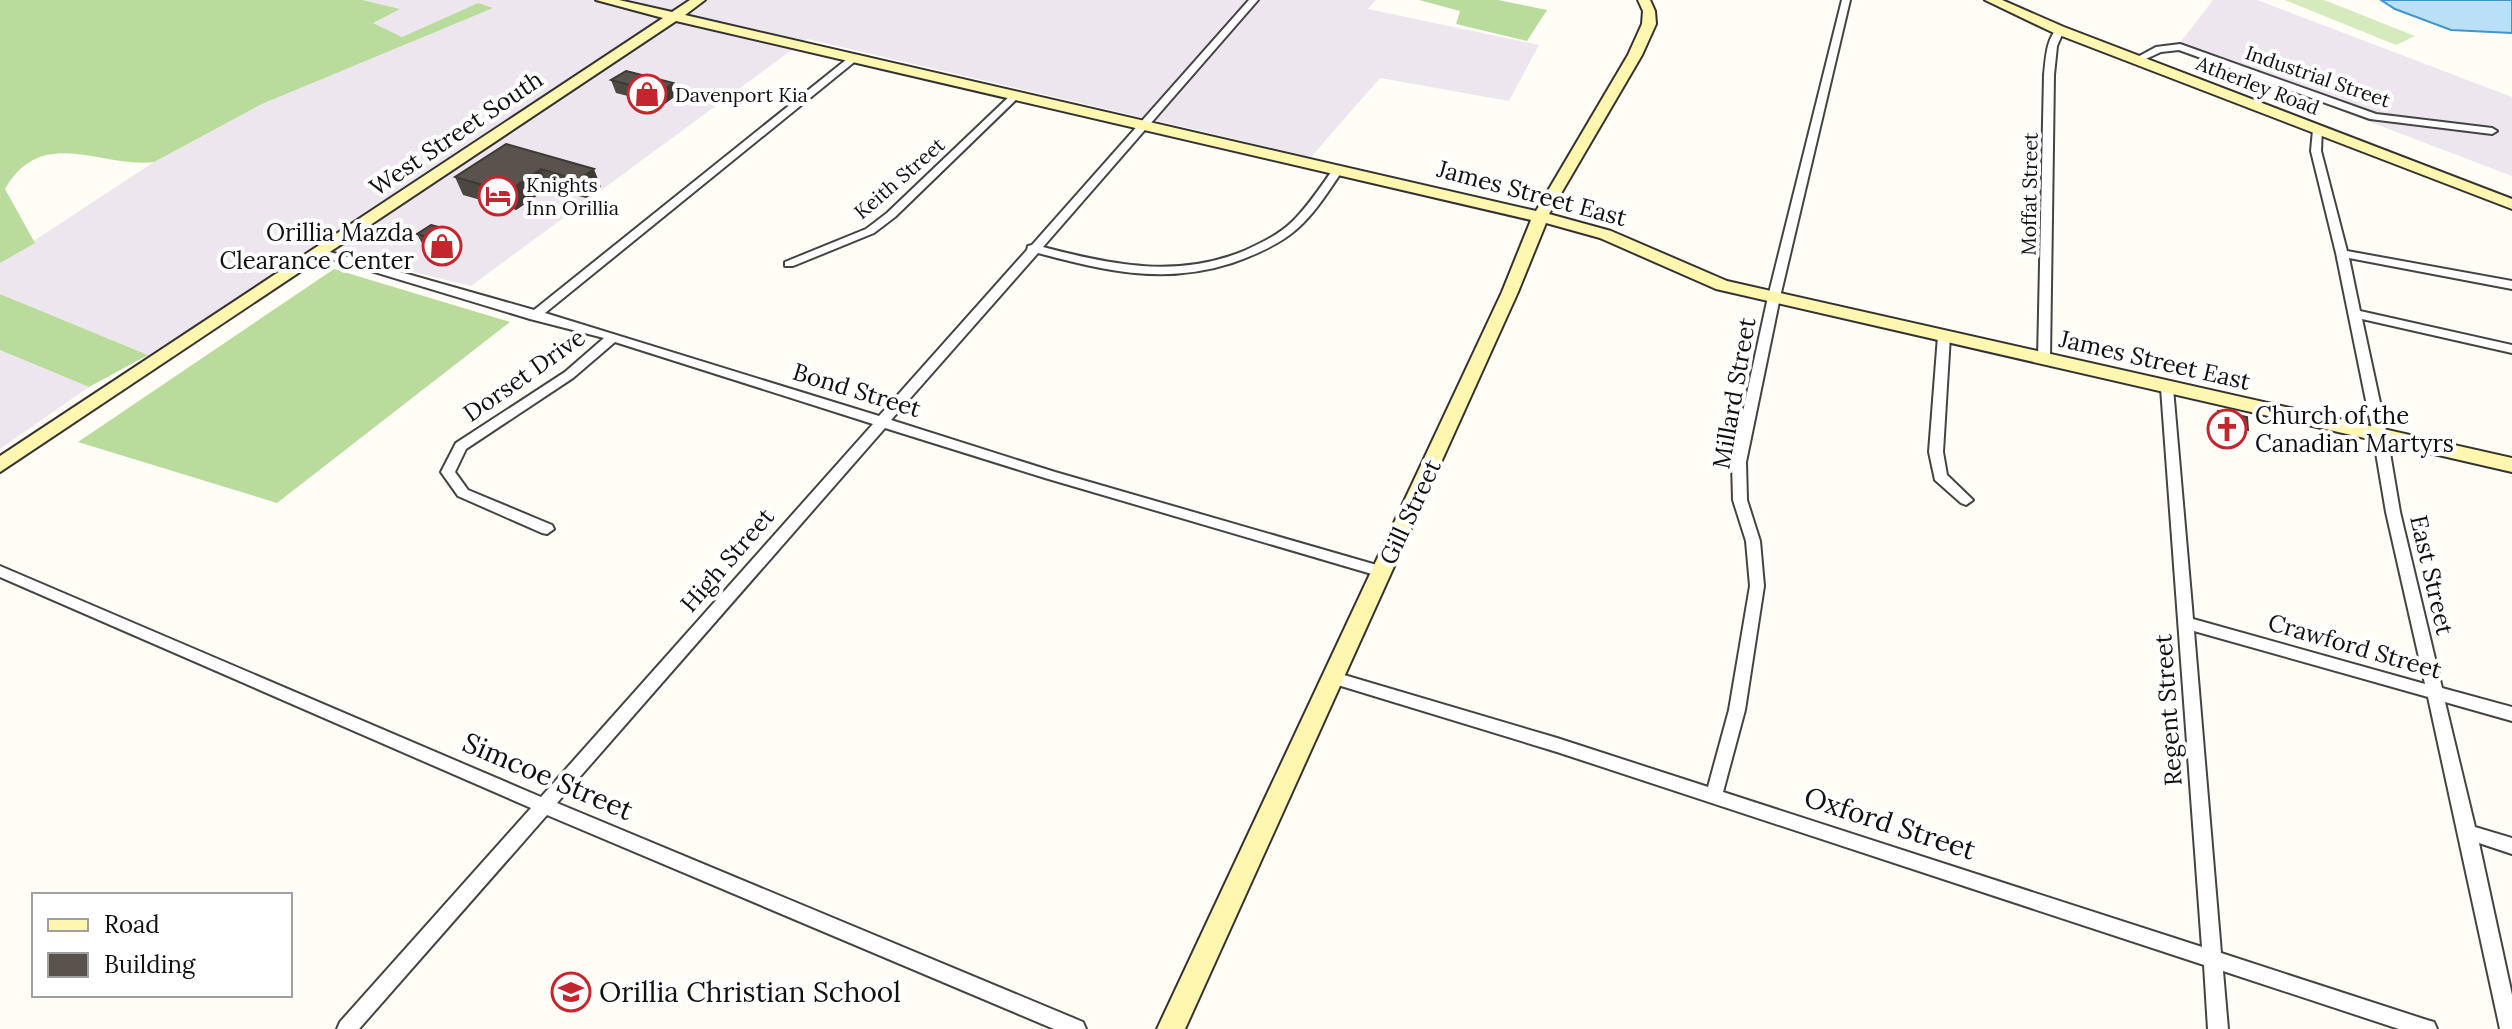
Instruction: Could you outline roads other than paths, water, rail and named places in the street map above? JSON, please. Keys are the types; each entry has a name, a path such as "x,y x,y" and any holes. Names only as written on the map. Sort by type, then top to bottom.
{"street":[{"name":"James Street East","path":"602,0 1540,217 1618,237 1699,277 1774,297 2512,465"},
{"name":"West Street South","path":"0,465 699,0"},
{"name":"High Street","path":"347,1029 1032,248 1254,0"},
{"name":"Gill Street","path":"1171,1029 1510,292 1540,217 1635,55 1649,24 1649,11 1644,0"},
{"name":"Millard Street","path":"1714,796 1737,710 1757,586 1753,541 1740,500 1739,462 1774,297 1846,0"},
{"name":"Atherley Road","path":"1991,0 2059,30 2512,204"},
{"name":"Moffat Street","path":"2044,359 2049,75 2052,46 2059,30"},
{"name":"Industrial Street","path":"2137,60 2159,49 2180,47 2374,117 2492,131"},
{"path":"534,316 855,57"},
{"name":"Keith Street","path":"789,264 870,231 891,215 1017,94"},
{"name":"East Street","path":"2318,130 2316,151 2342,253 2393,512 2468,832 2510,1029"},
{"path":"1032,248 1135,273 1177,273 1217,266 1283,235 1305,215 1338,170"},
{"name":"Bond Street","path":"319,252 613,337 1050,475 1382,572"},
{"path":"2342,253 2512,285"},
{"path":"2355,314 2512,349"},
{"path":"1944,336 1936,452 1940,477 1966,500"},
{"name":"Dorset Drive","path":"547,529 463,493 448,472 461,446 569,375 613,337"},
{"name":"Regent Street","path":"2167,388 2218,1029"},
{"name":"Simcoe Street","path":"0,571 542,805 1076,1029"},
{"name":"Crawford Street","path":"2185,623 2512,714"},
{"name":"Oxford Street","path":"1334,678 1714,796 2427,1029"},
{"path":"2468,832 2512,846"}],"water":[{"path":"2381,0 2512,0 2512,33 2451,30 2395,9"}],"place":[{"name":"Davenport Kia","path":"647,94"},
{"name":"Knights Inn Orillia","path":"498,196"},
{"name":"Orillia Mazda Clearance Center","path":"442,246"},
{"name":"Church of the Canadian Martyrs","path":"2227,429"},
{"name":"Orillia Christian School","path":"571,992"}]}
